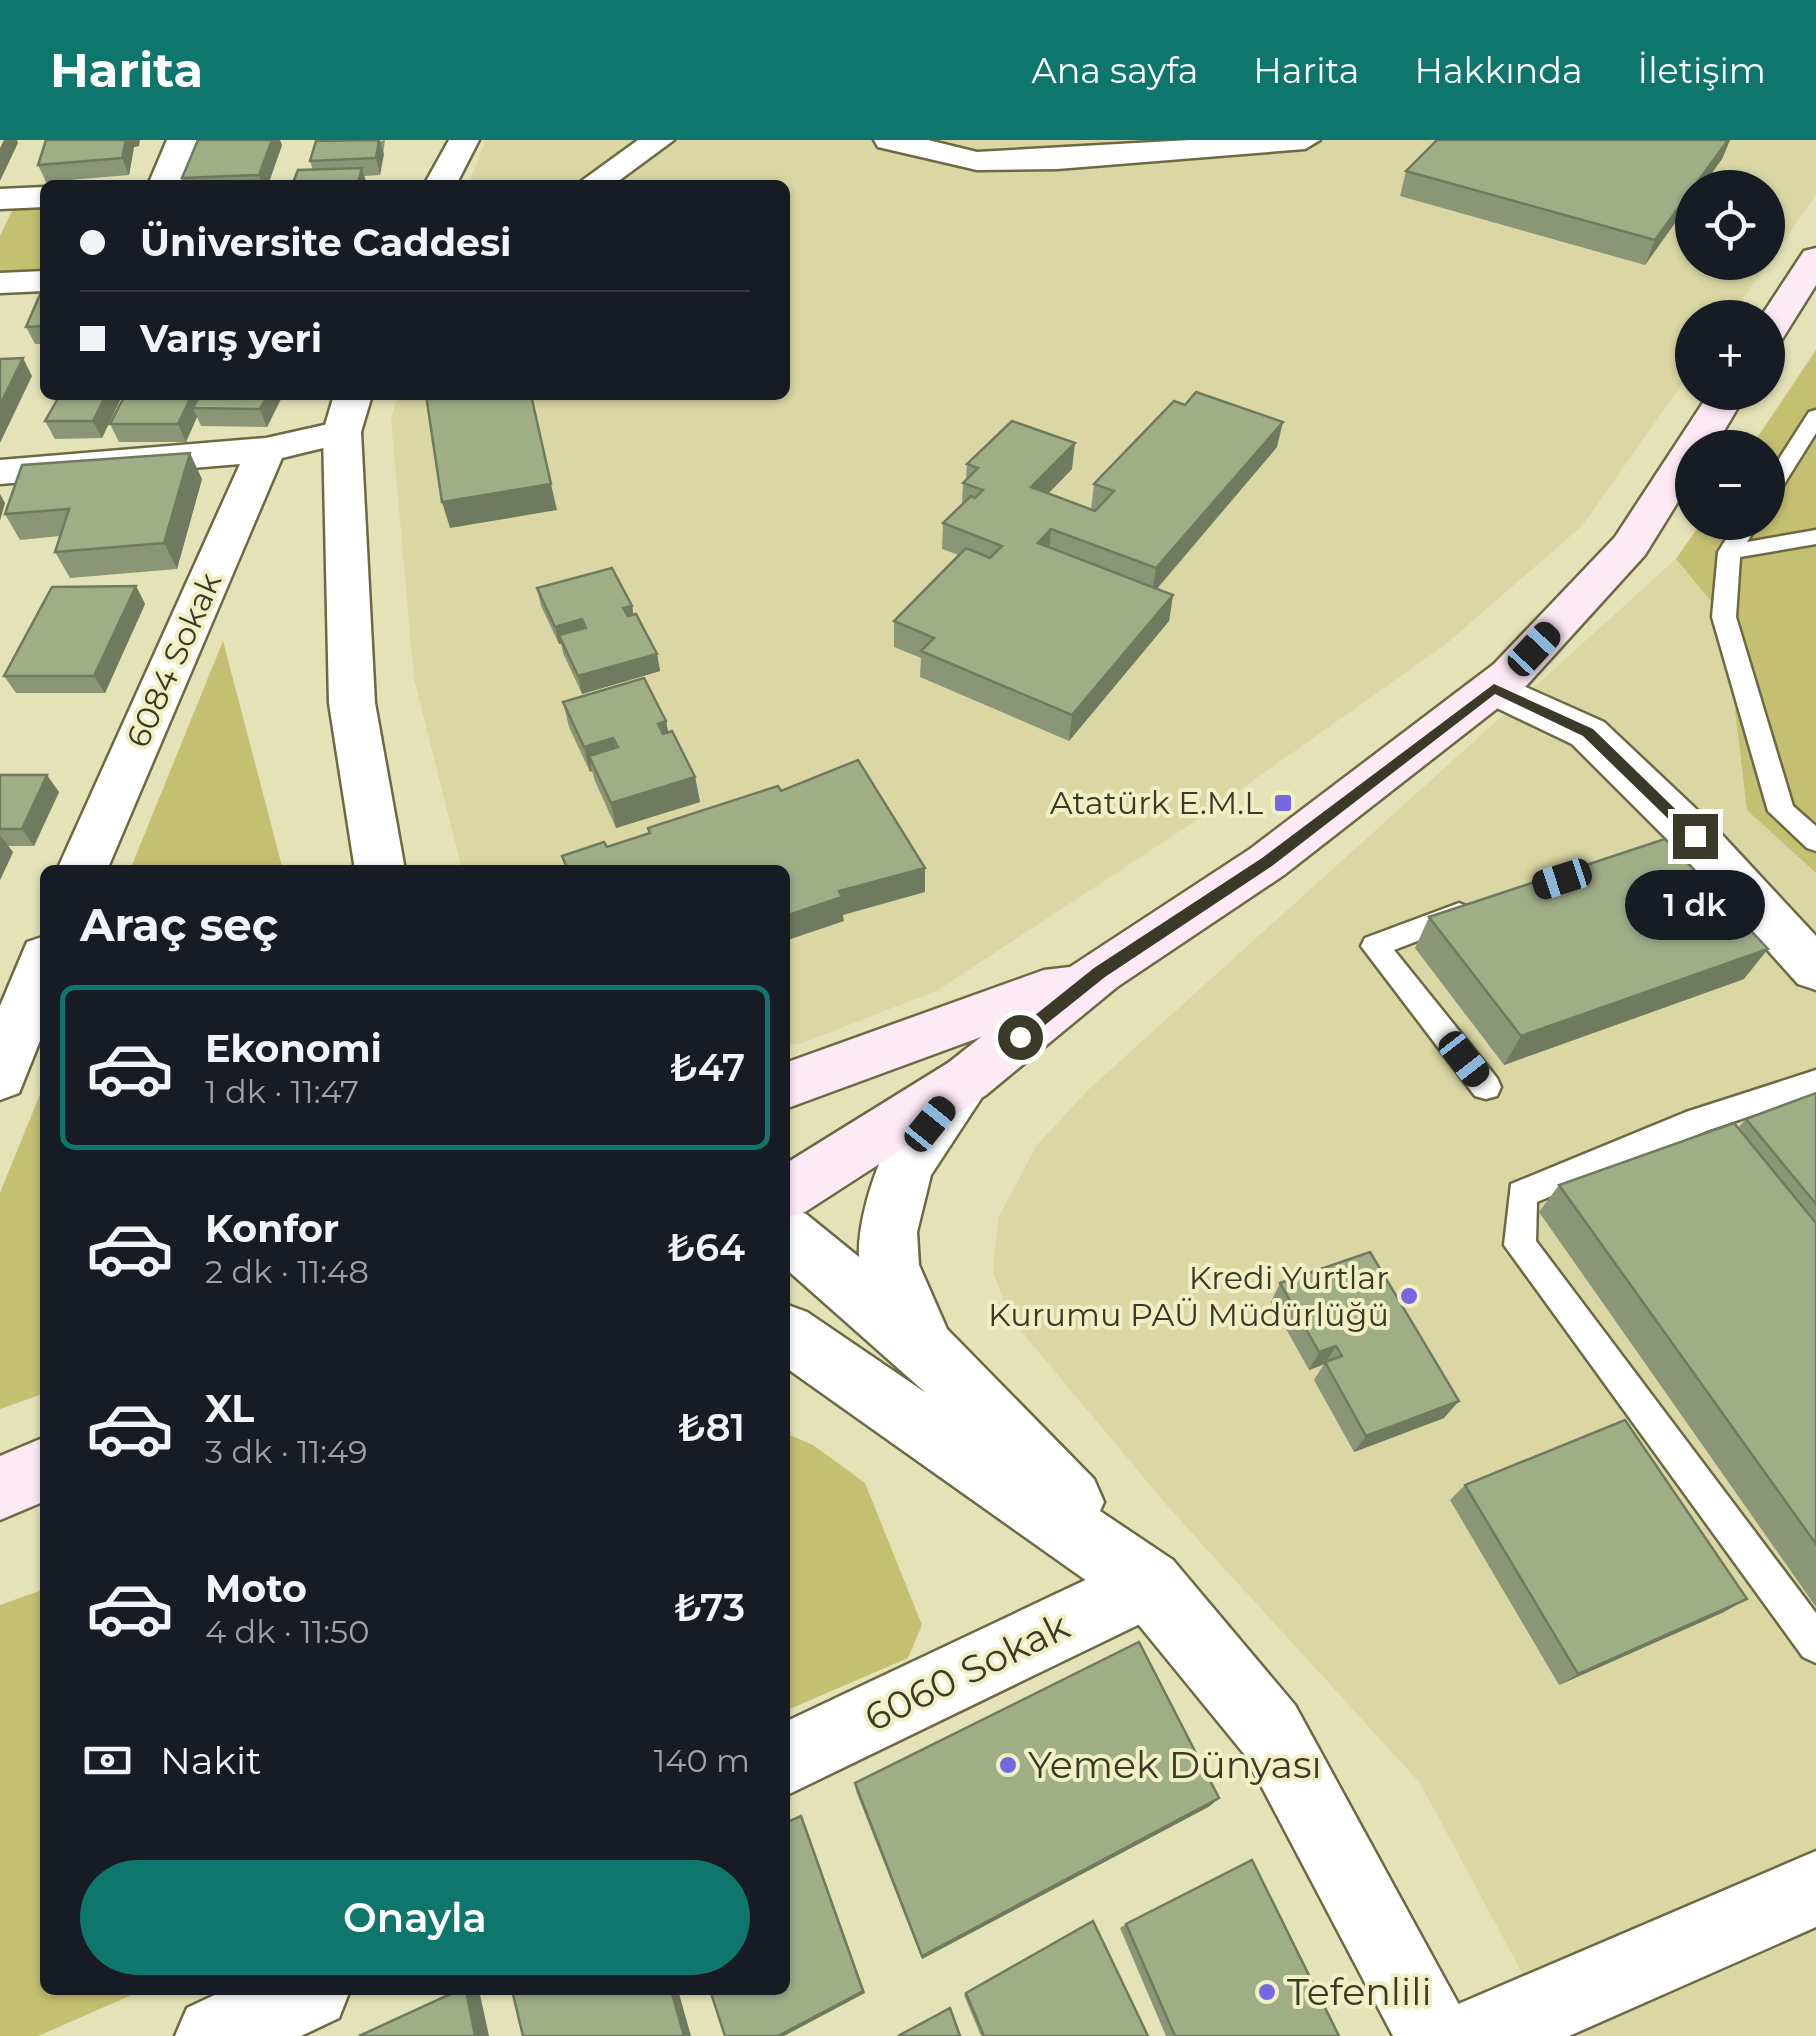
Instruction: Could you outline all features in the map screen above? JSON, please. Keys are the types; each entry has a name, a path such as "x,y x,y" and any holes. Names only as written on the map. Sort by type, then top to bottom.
{"main road":[{"path":"1785,306 1816,258"},
{"path":"790,1191 967,1079 1099,972 1267,862 1494,688 1630,546 1675,476"},
{"path":"795,1079 1099,972"}],"street":[{"path":"166,180 182,140"},
{"path":"443,180 464,140"},
{"path":"599,180 659,140"},
{"path":"889,140 977,160 1017,160 1304,140"},
{"path":"0,236 21,198"},
{"path":"0,283 40,281"},
{"path":"0,472 266,450 347,414 352,704 379,865"},
{"name":"6084 Sokak","path":"84,865 266,450"},
{"path":"1494,688 1588,732 1677,842 1816,970"},
{"path":"0,960 40,954"},
{"path":"0,1077 40,967"},
{"path":"931,1354 893,1288 884,1221 930,1124 967,1079"},
{"path":"790,1236 931,1354 1149,1584 1270,1730 1436,2036"},
{"path":"790,1335 1149,1584"},
{"name":"6060 Sokak","path":"790,1758 1149,1584"},
{"path":"1477,2036 1816,1889"},
{"path":"216,2036 300,1995"}],"lane":[{"path":"1785,461 1816,416"},
{"path":"1729,552 1816,536"},
{"path":"1737,540 1729,552 1724,616 1781,811 1816,841"},
{"path":"1478,907 1375,946 1486,1088"},
{"path":"1816,1082 1697,1122 1522,1194 1520,1245 1816,1644"}],"shaded area":[{"path":"486,140 1816,140 1816,195 1785,239 1785,170 1675,170 1675,280 1756,280 1742,300 1675,300 1675,394 1582,526 1446,644 1200,818 938,990 803,1043 790,1045 790,865 461,865 414,679 391,419 397,400 790,400 790,180 470,180"},
{"path":"40,197 40,281 0,283 0,236 18,198"},
{"path":"1816,350 1816,873 1747,810 1724,617 1676,559 1689,540 1785,540 1785,430 1762,430 1776,410 1785,410 1785,396"},
{"name":"Kredi Yurtlar Kurumu PAÜ Müdürlüğü","path":"1676,559 1724,617 1816,841 1816,2036 1556,2036 1420,1783 1170,1509 1011,1319 993,1272 998,1218 1037,1145 1088,1090"},
{"path":"223,641 282,865 132,865"},
{"path":"40,1094 40,1395 0,1409 0,1193"},
{"path":"790,1435 813,1445 865,1483 922,1625 908,1658 790,1709"},
{"path":"40,1591 40,1995 132,1995 38,2036 0,2036 0,1605"}],"building":[{"path":"46,140 126,140 122,158 38,165"},
{"path":"198,140 272,140 259,175 182,178"},
{"path":"379,140 376,158 310,161 316,141"},
{"path":"1437,140 1728,140 1706,170 1675,170 1675,213 1655,240 1406,171"},
{"path":"362,168 358,180 294,180 298,170"},
{"path":"40,295 40,326 26,327"},
{"path":"23,358 0,405 0,359"},
{"path":"1196,392 1283,422 1156,568 1051,529 1038,543 1173,595 1072,715 921,651 934,638 894,621 966,548 990,558 1002,546 943,523 971,496 975,498 983,490 963,483 978,468 967,464 1012,421 1075,443 1031,487 1095,511 1114,491 1094,484 1174,401 1185,405"},
{"path":"57,400 104,400 93,421 45,421"},
{"path":"122,400 190,400 178,424 110,424"},
{"path":"197,400 265,400 260,409 193,408"},
{"path":"427,400 532,400 551,484 442,502"},
{"path":"190,453 164,543 55,552 69,509 5,514 22,465"},
{"path":"612,568 632,606 623,608 628,616 636,614 657,654 578,676 559,635 586,628 582,619 555,627 537,588"},
{"path":"136,586 94,676 4,676 52,587"},
{"path":"644,678 666,721 658,724 663,734 672,731 695,777 611,803 589,756 618,747 613,738 584,747 563,702"},
{"path":"858,760 925,868 839,891 842,897 790,914 790,865 566,865 562,856 604,842 607,847 650,833 648,828 778,786 781,791"},
{"path":"0,775 47,775 22,829 0,829"},
{"path":"1665,839 1768,949 1521,1036 1429,917"},
{"path":"1816,1093 1816,1204 1746,1119"},
{"path":"1734,1123 1816,1223 1816,1544 1559,1185"},
{"path":"1370,1252 1459,1401 1366,1436 1325,1362 1342,1356 1336,1346 1319,1352 1280,1283"},
{"path":"1625,1420 1747,1599 1578,1674 1465,1485"},
{"path":"1139,1642 1219,1798 922,1956 855,1783"},
{"path":"801,1816 863,1991 778,2036 725,2036 712,1995 790,1995 790,1821"},
{"path":"1252,1860 1339,2036 1175,2036 1126,1924"},
{"path":"1093,1921 1148,2036 984,2036 966,1993"},
{"path":"448,1995 467,1995 475,2036 359,2036"},
{"path":"513,1995 672,1995 684,2036 523,2036"},
{"path":"950,2008 960,2036 898,2036"}],"place":[{"name":"Atatürk E.M.L","path":"1283,803"},
{"name":"Kredi Yurtlar Kurumu PAÜ Müdürlüğü","path":"1409,1296"},
{"name":"Yemek Dünyası","path":"1008,1765"},
{"name":"Tefenlili","path":"1267,1992"}],"route":[{"path":"1020,1037 1099,972 1267,862 1494,688 1588,732 1695,836"}]}
